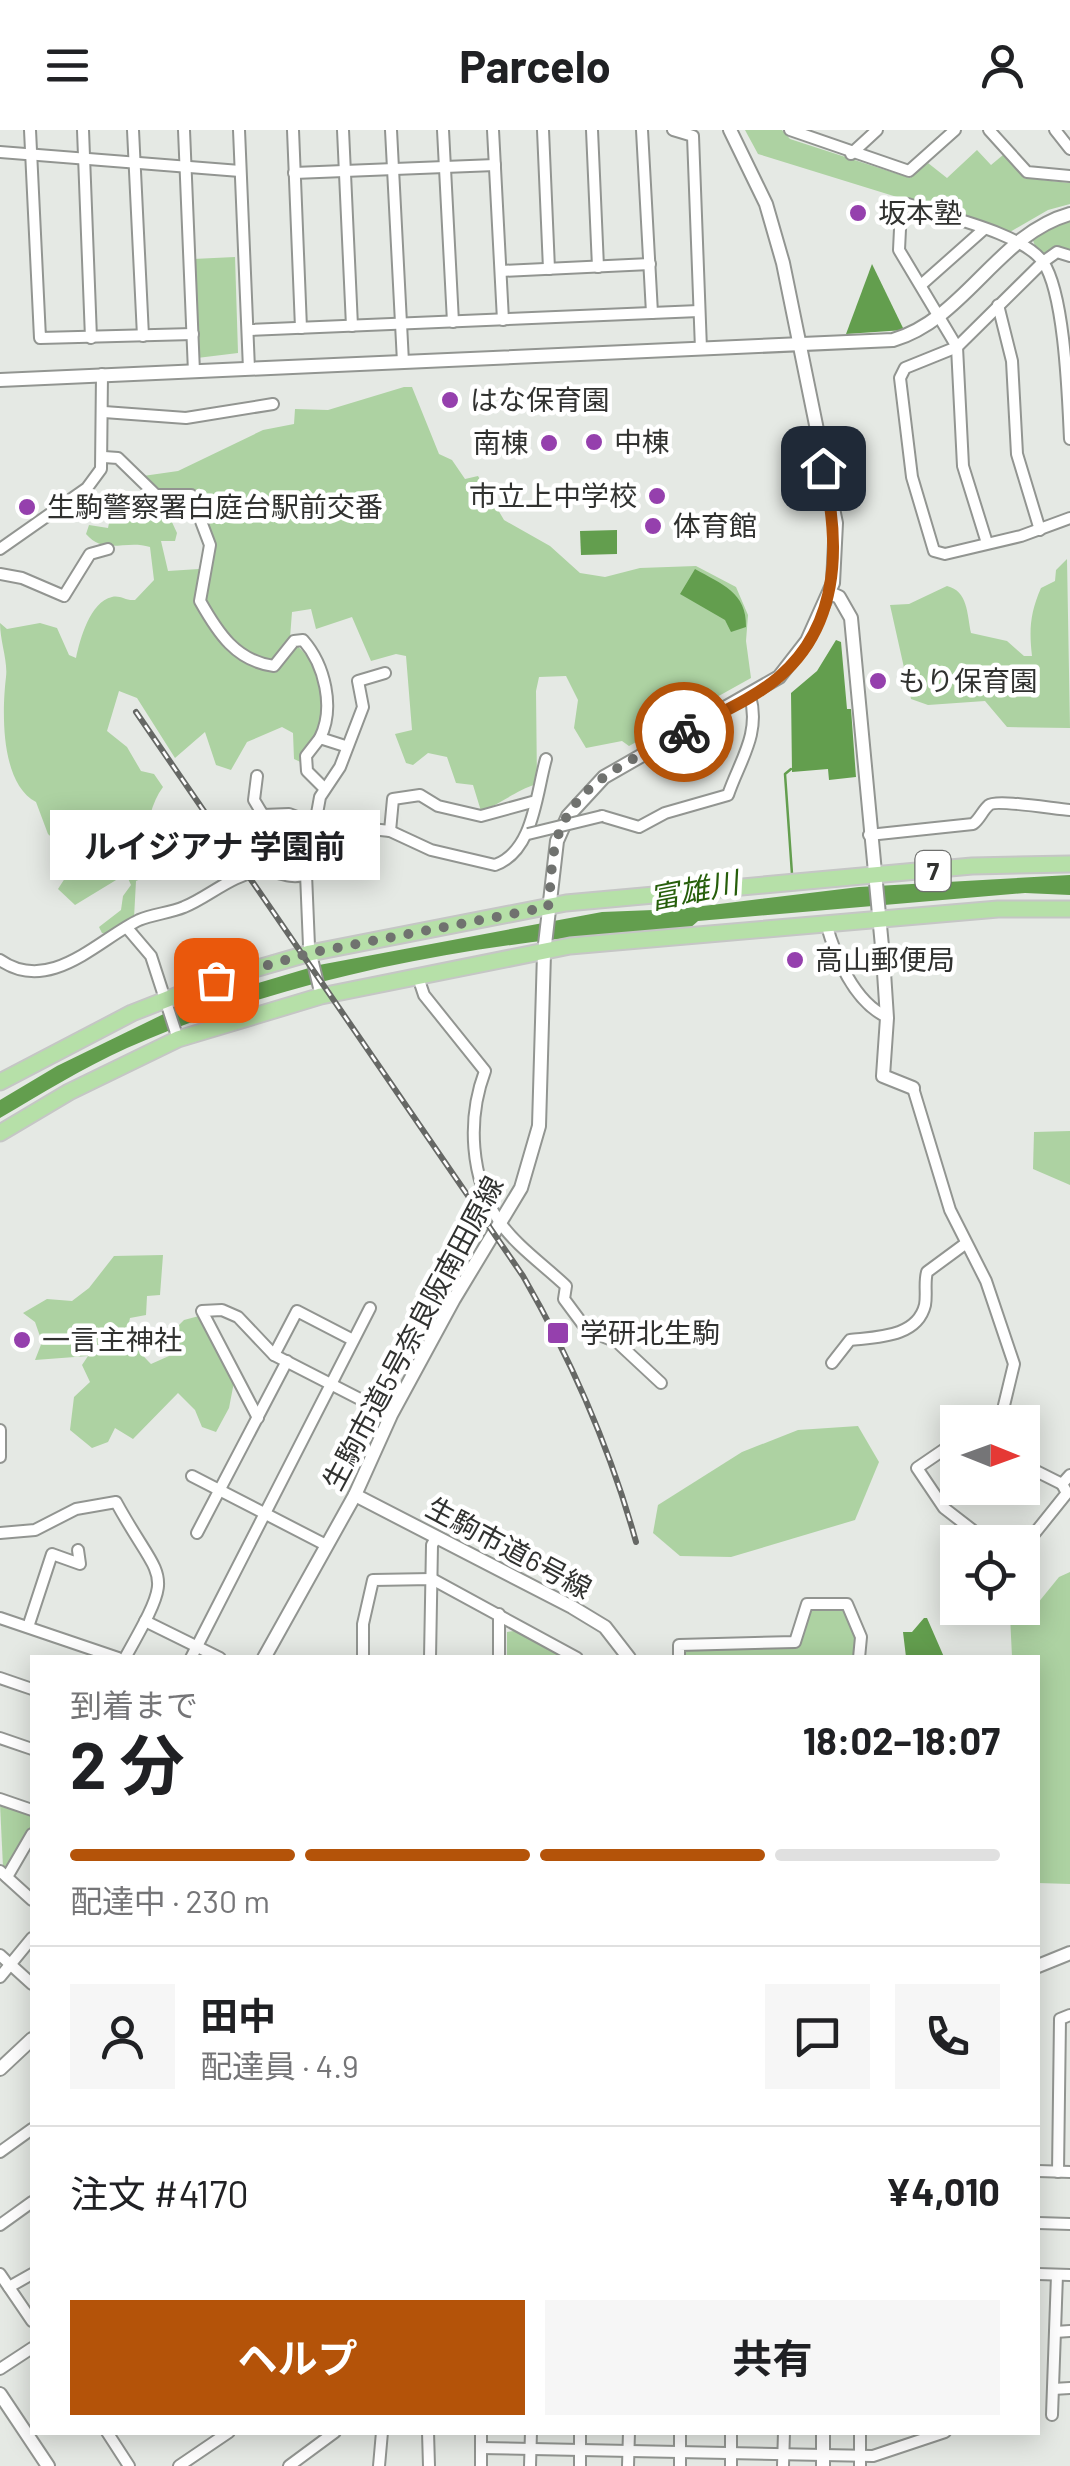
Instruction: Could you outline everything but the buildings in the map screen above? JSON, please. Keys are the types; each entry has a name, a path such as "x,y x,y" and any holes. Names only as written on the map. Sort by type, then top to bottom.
{"main road":[{"name":"7","path":"0,1082 82,1036 162,1001 216,980 310,953 548,907 972,866 1070,864"},
{"name":"7","path":"0,1132 69,1092 178,1039 321,996 626,940 1029,906 1070,909"}],"street":[{"path":"30,130 40,338 193,334"},
{"path":"83,130 90,338"},
{"path":"133,130 143,336"},
{"path":"184,130 194,372"},
{"path":"240,130 250,369"},
{"path":"293,130 302,328"},
{"path":"342,130 352,326"},
{"path":"391,130 403,362"},
{"path":"443,130 453,322"},
{"path":"493,130 503,320"},
{"path":"542,130 548,269"},
{"path":"592,130 598,267"},
{"path":"642,130 652,314"},
{"path":"673,130 693,136 700,349"},
{"path":"548,907 560,829 590,788 779,677 830,593 836,523 772,220 750,162 730,130"},
{"path":"851,154 877,130"},
{"path":"793,131 909,172 955,130"},
{"path":"989,130 1027,172 1070,176"},
{"path":"1055,130 1070,149"},
{"path":"0,152 240,171"},
{"path":"294,173 494,165"},
{"path":"986,543 961,449 956,346 899,250 901,208 908,204 1019,243 1043,262 1066,358 1070,436"},
{"path":"0,380 893,340 940,317 1019,243 1053,219 1070,214"},
{"path":"921,285 983,230"},
{"path":"1070,256 1058,252 1043,262 956,346 905,368 900,378 912,477 934,551 944,554 1040,530 1070,518"},
{"path":"501,271 650,264"},
{"path":"998,305 1012,362 1018,454 1040,530"},
{"path":"249,330 699,311"},
{"path":"0,549 87,488 104,457 102,374"},
{"path":"104,412 194,417 273,404"},
{"path":"104,457 118,458 156,495 190,495 210,545 200,601 234,650 250,662 274,666 294,641 303,640 312,652 326,700 326,726 305,762 307,771 324,788"},
{"path":"0,574 22,578 64,596 90,554 108,549"},
{"path":"830,593 839,597 851,618 887,1016 883,1076 912,1088 964,1244 986,1281 1014,1364 1004,1405"},
{"path":"321,996 310,953 306,874 313,823 324,788 340,768 364,708 358,680 385,673"},
{"path":"257,776 254,800 263,815 289,814 313,823 390,830 431,850 466,856 485,865 501,864 528,834 602,816 639,826 665,813 728,795 731,778 751,748 754,710 750,696"},
{"path":"320,738 346,746"},
{"path":"528,834 532,802 546,759"},
{"path":"390,830 393,799 411,794 471,816 532,802"},
{"path":"869,835 973,824 990,803 1003,800 1028,808 1070,810"},
{"path":"0,960 18,968 62,965 82,959 136,921 184,907 262,870 298,878 306,874"},
{"name":"生駒市道5号奈良阪南田原線","path":"266,1655 324,1544 355,1495 391,1415 521,1188 539,1126 548,907"},
{"path":"826,923 834,954 872,1008 887,1016"},
{"path":"128,929 150,956 162,1001 178,1039"},
{"path":"418,977 424,995 470,1047 485,1072 473,1127 480,1184 500,1223 566,1286 564,1299 588,1330 617,1342 661,1383"},
{"path":"832,1363 850,1340 882,1339 910,1326 925,1307 927,1272 964,1244"},
{"path":"146,1621 194,1652 370,1308"},
{"path":"258,1418 202,1311 222,1310 238,1317 274,1355 391,1415"},
{"path":"274,1355 297,1311 353,1340"},
{"path":"197,1533 287,1362"},
{"path":"0,1430 0,1457"},
{"path":"940,1452 917,1468 940,1502"},
{"path":"1040,1470 1066,1479 1067,1492 1040,1526"},
{"path":"192,1476 324,1544"},
{"name":"生駒市道6号線","path":"355,1495 572,1606 605,1627 627,1655"},
{"path":"0,1533 35,1530 76,1509 116,1502 160,1573 156,1606 123,1655"},
{"path":"942,1505 966,1525"},
{"path":"430,1655 432,1545 436,1538"},
{"path":"28,1627 52,1554 80,1564 78,1550"},
{"path":"363,1655 364,1624 374,1580 432,1579 572,1655"},
{"path":"678,1655 678,1645 795,1642 807,1604 848,1604 862,1636 859,1655"},
{"path":"499,1655 500,1614"},
{"path":"0,1618 112,1655"},
{"path":"0,1678 30,1687"},
{"path":"0,1738 30,1748"},
{"path":"0,1799 30,1809"},
{"path":"30,1837 4,1874 30,1898"},
{"path":"0,1977 30,1941"},
{"path":"1040,1965 1070,1954"},
{"path":"0,1956 30,1982"},
{"path":"1064,2172 1065,2056 1060,2019 1070,2015"},
{"path":"0,2069 30,2041"},
{"path":"1,2150 30,2130"},
{"path":"0,2225 30,2203"},
{"path":"1040,2223 1070,2224"},
{"path":"0,2274 30,2318"},
{"path":"1040,2274 1070,2276"},
{"path":"9,2287 30,2275"},
{"path":"1052,2415 1057,2276"},
{"path":"1055,2332 1070,2331"},
{"path":"0,2370 30,2349"},
{"path":"1053,2389 1070,2388"},
{"path":"0,2394 48,2466"},
{"path":"179,2466 226,2435"},
{"path":"289,2466 331,2435"},
{"path":"379,2466 382,2435"},
{"path":"428,2435 429,2466"},
{"path":"481,2435 481,2466"},
{"path":"530,2466 531,2435"},
{"path":"580,2435 580,2466"},
{"path":"628,2466 629,2435"},
{"path":"680,2435 680,2466"},
{"path":"730,2466 731,2435"},
{"path":"783,2466 784,2435"},
{"path":"110,2436 129,2466"},
{"path":"481,2448 784,2452 860,2460 915,2438"}],"shaded area":[{"path":"745,130 782,130 790,139 910,178 928,163 947,178 977,150 991,165 1003,155 1024,178 1070,183 1070,204 1048,210 1010,232 758,154"},
{"path":"1070,218 1070,252 1055,246 1046,256 1039,256 1032,238"},
{"path":"235,257 238,353 197,358 193,259"},
{"path":"872,264 904,330 846,334"},
{"path":"412,387 439,454 452,460 465,479 478,476 504,520 550,546 580,573 605,577 640,568 696,566 736,587 748,615 746,641 751,678 629,746 622,741 586,748 574,728 578,700 566,676 539,677 537,784 481,811 473,785 456,783 447,757 428,753 413,765 406,763 395,734 412,730 406,656 396,654 371,661 352,617 316,629 311,609 292,612 290,638 331,681 307,765 294,759 293,733 282,727 247,742 231,770 216,765 205,732 175,758 137,698 119,691 107,731 127,747 141,771 154,774 163,787 150,818 150,875 136,881 134,918 110,934 102,933 99,927 121,910 123,896 131,885 126,874 75,905 58,889 67,875 61,859 63,848 48,834 36,802 24,793 16,779 6,745 6,664 0,623 7,629 40,623 57,628 69,655 76,658 87,622 104,600 135,600 154,580 150,547 108,546 86,534 89,525 108,528 109,523 101,515 101,502 115,496 116,509 143,522 166,517 171,520 177,533 175,541 161,541 168,571 199,569 213,559 206,518 197,498 182,489 158,492 143,476 178,471 263,430 294,424 295,409 328,410"},
{"path":"617,530 617,554 581,555 580,531"},
{"path":"1067,559 1070,728 1007,727 985,701 928,705 911,699 890,605 909,604 947,586 963,598 971,633 1007,641 1024,656 1032,656 1031,622 1037,597 1041,588 1055,581 1056,570"},
{"path":"695,569 737,597 746,627 731,632 725,620 680,594"},
{"path":"836,640 841,642 847,709 851,709 856,777 829,780 828,769 792,772 791,693 817,671"},
{"path":"1070,875 1070,895 1025,893 698,921 689,929 474,950 331,979 193,1022 127,1048 0,1118 0,1100 57,1066 178,1007 319,965 602,912 679,909 859,887"},
{"path":"1070,1131 1070,1185 1033,1169 1034,1132"},
{"path":"163,1255 160,1295 147,1296 146,1315 130,1318 130,1339 151,1364 169,1356 166,1338 184,1320 199,1316 223,1338 226,1369 234,1382 229,1408 216,1432 202,1427 195,1410 178,1393 133,1439 115,1428 108,1442 92,1448 70,1430 74,1397 90,1382 82,1365 88,1356 35,1360 42,1342 35,1322 23,1313 47,1299 72,1301 89,1288 114,1256"},
{"path":"858,1426 879,1462 855,1520 731,1557 680,1556 653,1533 658,1505 742,1452 798,1430"},
{"path":"1070,1572 1070,1884 1040,1883 1040,1655 1012,1655 1010,1625 1040,1625 1040,1600 1059,1577"},
{"path":"811,1609 845,1611 856,1639 855,1655 684,1655 684,1649 800,1645"},
{"path":"927,1618 943,1655 906,1655 903,1632 912,1632"},
{"path":"514,1631 559,1655 507,1655 507,1632"},
{"path":"0,1804 30,1814 30,1830 9,1867 3,1867"}],"waterway":[{"path":"791,769 785,774 792,874"}],"railway":[{"path":"136,712 523,1276 588,1406 636,1542"}],"way so far":[{"path":"216,980 310,953 548,907 556,841 576,805 604,777 684,732"}],"place":[{"name":"坂本塾","path":"858,213"},
{"name":"はな保育園","path":"450,400"},
{"name":"中棟","path":"594,442"},
{"name":"南棟","path":"549,443"},
{"name":"市立上中学校","path":"657,496"},
{"name":"生駒警察署白庭台駅前交番","path":"27,507"},
{"name":"体育館","path":"653,526"},
{"name":"もり保育園","path":"878,681"},
{"name":"高山郵便局","path":"795,960"},
{"name":"ルイジアナ 学園前","path":"216,980"},
{"name":"学研北生駒","path":"558,1333"},
{"name":"一言主神社","path":"22,1340"}],"route":[{"path":"684,732 779,677 821,615 836,562 836,523 823,468"}],"water label":[{"name":"富雄川","path":"694,891"}]}
